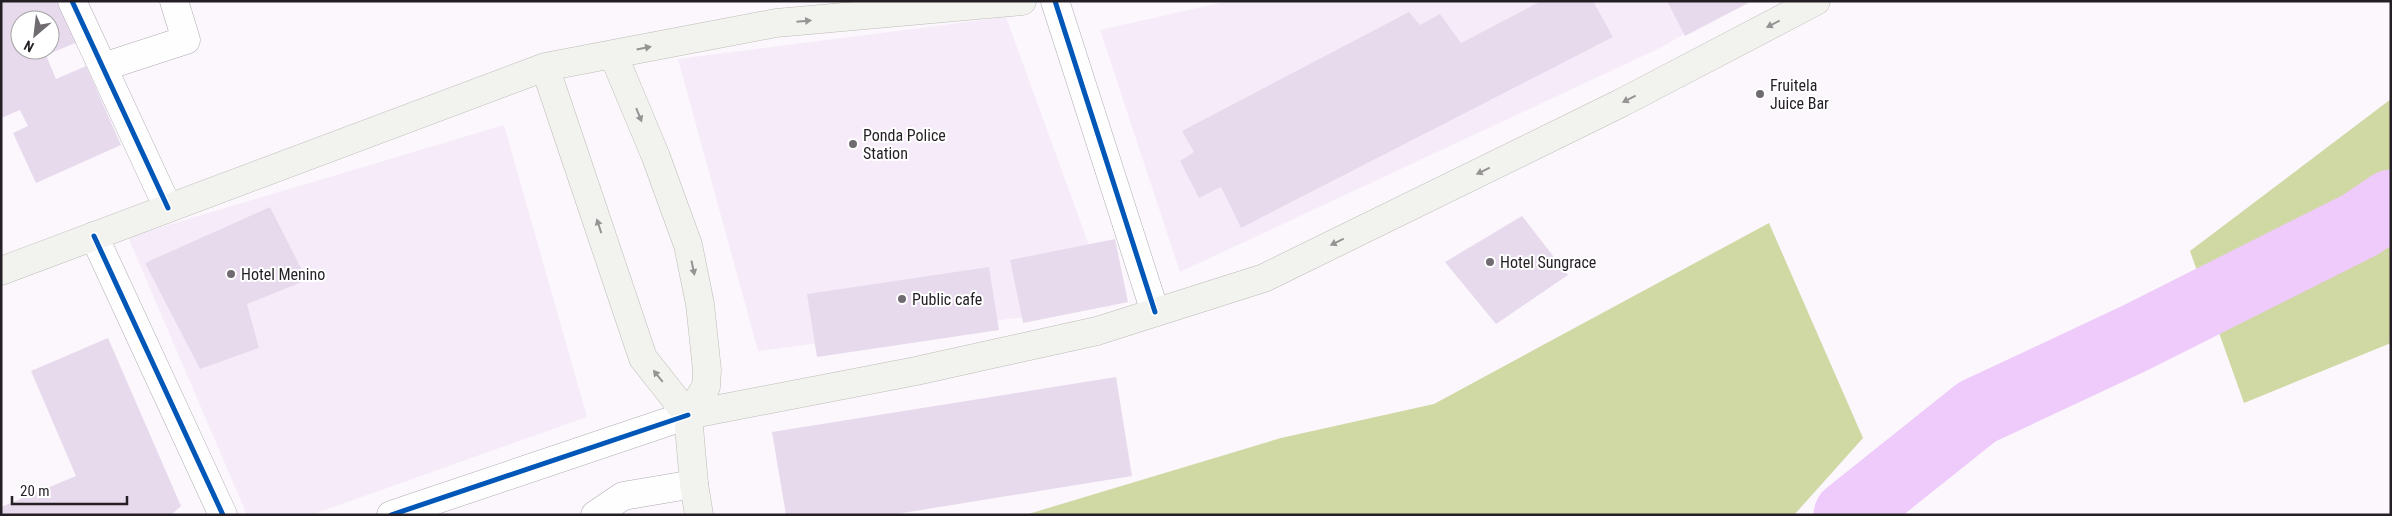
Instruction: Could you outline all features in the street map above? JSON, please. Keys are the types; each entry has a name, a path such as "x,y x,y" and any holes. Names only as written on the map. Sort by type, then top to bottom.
{"main road":[{"path":"1,271 545,67 776,23 1022,1"},
{"path":"688,415 916,371 1097,330 1264,278 1621,103 1816,1"},
{"path":"613,54 656,158 688,245 698,294 707,370 706,387 688,415"},
{"path":"545,67 643,358 688,415 694,484 699,515"}],"street":[{"path":"72,1 168,208"},
{"path":"103,67 186,40 174,1"},
{"path":"1055,1 1155,312"},
{"path":"94,236 223,515"},
{"path":"392,515 688,415"},
{"path":"595,515 623,496 694,484"}],"shaded area":[{"path":"1228,1 1740,1 1662,47 1180,272 1100,30"},
{"path":"1006,17 1111,306 758,351 678,59"},
{"path":"504,125 587,417 311,515 247,515 128,237"}],"green space":[{"path":"2391,99 2391,343 2244,403 2190,251"},
{"path":"1769,223 1863,438 1794,515 1025,515 1281,438 1434,404"}],"building":[{"path":"6,1 60,1 78,42 60,49 60,10 10,10 10,60 48,60 56,79 86,66 121,145 36,183 13,133 28,126 20,110 1,118 1,3"},
{"path":"1541,1 1593,1 1613,37 1241,228 1221,187 1199,198 1180,161 1194,152 1182,131 1409,12 1420,25 1440,14 1461,43"},
{"path":"1667,1 1752,1 1685,36"},
{"path":"270,207 307,280 247,304 259,348 200,369 145,263"},
{"path":"1522,216 1568,275 1496,324 1445,262"},
{"path":"1115,239 1128,302 1023,323 1010,260"},
{"path":"989,267 999,330 817,357 807,294"},
{"path":"108,338 181,506 171,515 1,515 1,507 76,476 31,371"},
{"path":"1116,377 1132,476 890,515 786,515 772,432"}],"waterway":[{"path":"1848,515 1977,412 2135,338 2360,225 2391,204"}],"cycle path":[{"path":"72,1 168,208"},
{"path":"1055,1 1155,312"},
{"path":"94,236 223,515"},
{"path":"391,515 688,415"}],"place":[{"name":"Fruitela Juice Bar","path":"1760,94"},
{"name":"Ponda Police Station","path":"853,144"},
{"name":"Hotel Sungrace","path":"1490,262"},
{"name":"Hotel Menino","path":"231,274"},
{"name":"Public cafe","path":"902,299"}]}
